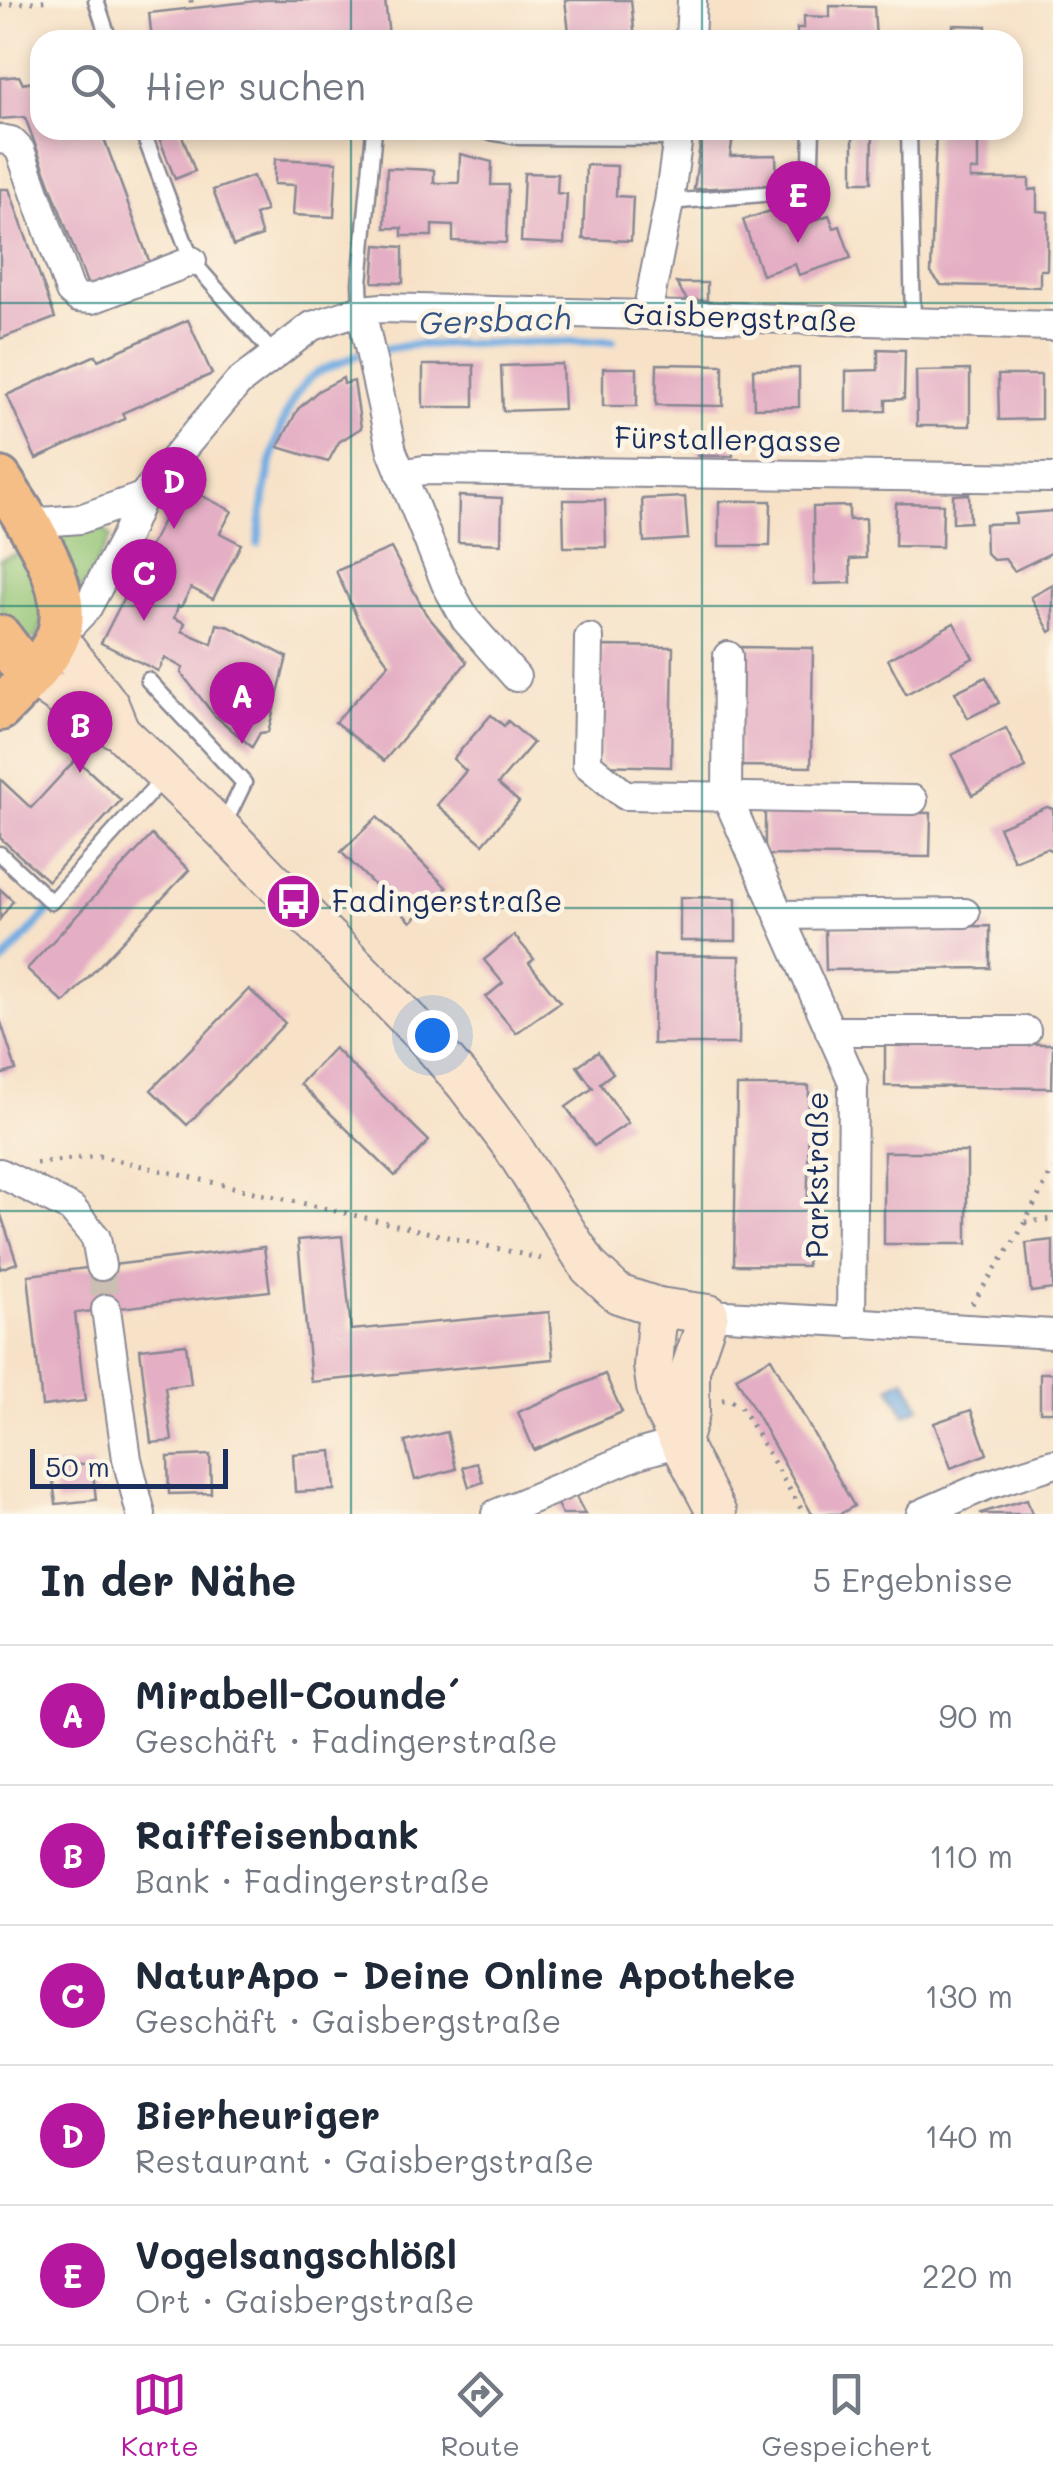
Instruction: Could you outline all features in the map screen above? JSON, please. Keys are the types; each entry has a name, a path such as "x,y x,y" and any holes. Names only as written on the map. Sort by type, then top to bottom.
{"main road":[{"path":"0,479 14,528 54,577 61,608 58,638"},
{"path":"0,637 28,674"},
{"name":"Gaisbergstraße","path":"0,709 58,638"}],"street":[{"path":"690,30 692,0"},
{"path":"0,139 11,141 20,150 70,291 78,298 92,300 192,261"},
{"path":"647,314 677,140"},
{"path":"361,310 392,451 446,584 466,620 516,677"},
{"name":"Gaisbergstraße","path":"58,638 87,608 126,537 142,496 238,383 312,326 361,310 1053,326"},
{"name":"Fürstallergasse","path":"401,474 424,470 624,470 1053,478"},
{"name":"Gaisbergstraße","path":"14,528 80,519 142,496"},
{"path":"58,638 108,704 120,731"},
{"path":"590,638 587,764 626,795 912,800"},
{"name":"Parkstraße","path":"728,656 726,797 852,1082 851,1323"},
{"path":"28,674 86,714 120,731 425,1037 512,1146 589,1268 618,1294 658,1307 709,1314 1053,1334"},
{"path":"779,915 965,913"},
{"path":"830,1031 1026,1030"},
{"path":"6,1174 72,1209 96,1238 101,1266"},
{"path":"658,1307 653,1366 662,1410 717,1514"},
{"path":"106,1310 126,1459 141,1514"},
{"path":"681,1442 690,1412 690,1370 709,1314"},
{"path":"496,1514 641,1454 681,1442"},
{"path":"921,1514 986,1486 1053,1464"}],"lane":[{"path":"96,0 106,30"},
{"path":"146,140 192,261 274,355"},
{"path":"361,310 373,140"},
{"path":"669,202 810,190 812,140"},
{"path":"909,140 912,324"},
{"path":"148,680 244,782 222,830"},
{"path":"0,854 51,902 166,775"}],"path":[{"path":"0,5 51,0"},
{"path":"6,1174 40,1160 99,1156 589,1268"},
{"path":"956,1329 1025,1222 1053,1169"},
{"path":"1025,1222 1053,1219"},
{"path":"710,1402 729,1399 741,1407 804,1514"}],"green space":[{"path":"102,527 111,537 80,592 52,533"},
{"path":"21,552 50,594 38,638 25,640 0,622 0,559"}],"water":[{"path":"905,1379 920,1407 905,1415 890,1387"}],"building":[{"path":"265,0 385,0 388,30 151,30 149,13"},
{"path":"565,0 631,0 634,30 569,30"},
{"path":"830,6 874,7 875,30 797,30 804,28 804,16 830,17"},
{"path":"953,25 986,26 986,30 953,30"},
{"path":"19,76 23,84 30,82 30,130 25,117 0,119 0,78"},
{"path":"34,140 105,140 151,266 89,289"},
{"path":"160,140 184,140 195,171 175,179"},
{"path":"701,140 732,140 730,156 776,155 777,185 694,189"},
{"path":"853,140 873,140 872,182 853,182"},
{"path":"936,140 978,140 978,170 970,170 970,179 1029,179 1029,190 1037,189 1037,211 1048,212 1047,270 1040,270 1040,287 941,285 931,273"},
{"path":"460,154 492,162 491,185 508,185 506,243 453,241 453,226 432,225 432,236 402,236 402,228 385,228 387,168 434,170 434,183 459,183"},
{"path":"275,159 337,162 334,217 293,215 295,185 274,184"},
{"path":"586,165 617,166 616,196 633,197 631,241 583,239"},
{"path":"524,173 558,174 557,193 567,194 564,244 521,242"},
{"path":"253,176 266,211 255,215 262,236 233,246 213,190"},
{"path":"0,189 9,189 55,318 0,339"},
{"path":"782,207 790,229 829,215 834,228 840,226 851,258 799,275 795,264 762,275 743,220"},
{"path":"376,245 403,247 403,283 373,282"},
{"path":"676,283 707,283 707,300 687,300"},
{"path":"188,320 212,374 122,413 125,419 36,459 7,395"},
{"path":"878,349 905,350 904,399 886,400 886,411 846,412 846,371 878,370"},
{"path":"562,364 564,409 503,411 501,366"},
{"path":"657,364 723,365 723,406 656,405"},
{"path":"423,365 474,365 474,407 423,407"},
{"path":"603,368 637,368 637,406 603,406"},
{"path":"799,368 799,407 754,408 753,369"},
{"path":"970,370 970,426 917,426 916,371"},
{"path":"998,375 1041,375 1041,419 999,420"},
{"path":"343,378 344,384 354,381 361,428 339,442 328,462 278,447 298,409 318,391"},
{"path":"699,433 733,433 733,456 698,456"},
{"path":"181,485 232,511 220,533 241,544 213,599 191,588 181,607 178,606 174,618 185,623 182,631 212,644 217,624 230,627 287,657 268,732 260,733 252,747 214,715 181,673 183,668 165,658 158,671 101,643"},
{"path":"969,494 970,522 953,523 953,495"},
{"path":"459,496 502,498 501,544 458,542"},
{"path":"685,497 688,539 644,542 642,499"},
{"path":"563,500 605,500 606,547 564,547"},
{"path":"719,501 771,501 770,546 719,546"},
{"path":"896,503 943,504 942,547 895,546"},
{"path":"849,506 849,520 865,519 866,558 850,559 851,583 814,584 813,507"},
{"path":"1053,511 1053,552 1014,571 1005,559 993,560 986,553 985,524 1016,523 1015,514"},
{"path":"391,548 426,614 467,662 384,761 335,722 389,664 359,622 336,571"},
{"path":"1053,585 1053,630 1050,632 1031,597"},
{"path":"954,623 973,658 906,694 888,659"},
{"path":"602,646 673,647 671,767 600,765"},
{"path":"740,647 813,648 811,767 738,766"},
{"path":"986,677 999,703 968,718 955,692"},
{"path":"491,715 504,726 508,721 533,743 498,784 519,802 483,844 437,805 466,771 453,759"},
{"path":"1006,728 1026,768 972,795 952,755"},
{"path":"76,759 121,800 48,881 0,838 0,779 31,808"},
{"path":"1047,807 1053,809 1053,851 1046,848 1014,861 999,827"},
{"path":"765,811 931,813 930,857 765,855"},
{"path":"377,817 447,888 411,922 341,852"},
{"path":"152,835 189,870 64,1003 27,969"},
{"path":"0,889 13,901 0,919"},
{"path":"680,897 736,898 736,941 680,941"},
{"path":"990,926 990,968 826,970 825,928"},
{"path":"514,935 534,959 529,963 560,1002 516,1033 486,997 503,983 484,960"},
{"path":"654,955 740,956 739,1044 653,1044"},
{"path":"249,989 285,1023 187,1125 151,1090"},
{"path":"0,1019 16,1070 0,1075"},
{"path":"885,1043 1053,1044 1052,1088 885,1086"},
{"path":"334,1048 429,1141 395,1176 300,1084"},
{"path":"598,1052 613,1073 600,1083 628,1123 594,1146 566,1107 593,1088 577,1066"},
{"path":"737,1086 809,1086 807,1266 734,1265"},
{"path":"884,1152 967,1152 967,1244 884,1244"},
{"path":"0,1212 17,1263 0,1269"},
{"path":"342,1236 351,1330 549,1312 553,1359 311,1382 298,1240"},
{"path":"1053,1240 1053,1289 1031,1292 1026,1243"},
{"path":"264,1247 270,1291 75,1313 85,1401 42,1406 28,1275"},
{"path":"186,1344 191,1384 165,1387 172,1441 151,1443 140,1349"},
{"path":"771,1358 854,1506 840,1514 812,1514 736,1377"},
{"path":"1040,1373 1053,1373 1053,1412 1040,1412"},
{"path":"605,1374 622,1412 534,1450 518,1412"},
{"path":"971,1410 987,1454 951,1468 934,1423"},
{"path":"447,1432 456,1469 415,1480 405,1442"},
{"path":"332,1451 335,1490 295,1492 293,1454"},
{"path":"210,1455 211,1493 169,1494 168,1457"},
{"path":"92,1463 96,1500 56,1504 51,1467"},
{"path":"477,1463 483,1482 469,1487 463,1467"},
{"path":"575,1495 585,1514 562,1514 557,1504"},
{"path":"1027,1499 1032,1514 981,1514 981,1513"}],"waterway":[{"name":"Gersbach","path":"378,350 411,345 613,341"},
{"name":"Gersbach","path":"258,544 273,453 290,407 314,375 357,355"},
{"name":"Gersbach","path":"0,965 48,912"}],"tunnel":[{"path":"101,1266 106,1309"}],"place":[{"name":"Vogelsangschlößl","path":"798,243"},
{"name":"Bierheuriger","path":"174,529"},
{"name":"NaturApo - Deine Online Apotheke","path":"144,621"},
{"name":"Mirabell-Counde´","path":"242,744"},
{"name":"Raiffeisenbank","path":"80,773"},
{"name":"Fadingerstraße","path":"293,902"}]}
